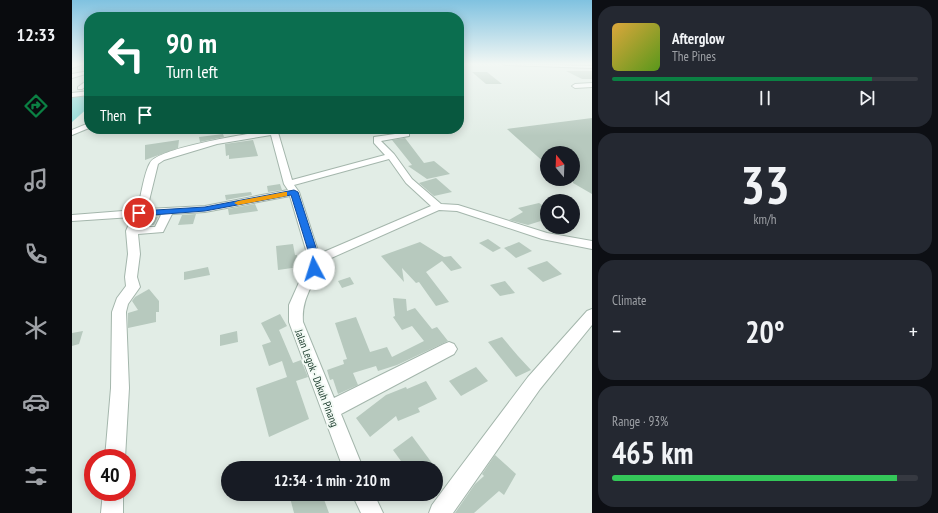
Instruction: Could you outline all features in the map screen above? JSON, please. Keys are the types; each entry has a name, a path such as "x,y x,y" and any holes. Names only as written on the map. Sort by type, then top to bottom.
{"street":[{"path":"72,95 84,93"},
{"path":"72,133 84,127"},
{"path":"116,449 120,388 119,312 122,302 133,287 131,277 134,254 132,231 139,213 143,208 146,190 154,163 157,160 208,143 257,134"},
{"path":"275,134 315,260 438,207 458,208 546,236 592,245"},
{"path":"406,134 377,139 378,143 391,156 409,180 438,207"},
{"path":"72,218 205,209 291,188 391,156"},
{"path":"132,231 159,230 168,212"},
{"name":"Jalan Legok - Dukuh Pinang","path":"315,260 314,269 299,296 294,312 304,348 350,461"},
{"path":"440,513 534,383 592,315"},
{"path":"330,410 449,349"},
{"path":"112,513 113,501"},
{"path":"366,501 372,513"}],"water":[{"path":"84,96 84,111 72,122 72,97"}],"building":[{"path":"592,118 592,194 578,186 580,186 580,146 540,146 540,159 507,129"},
{"path":"223,134 224,137 200,142 199,137"},
{"path":"405,138 424,163 434,161 450,174 427,179 408,166 412,165 392,140"},
{"path":"179,140 178,148 145,160 145,145"},
{"path":"253,140 258,156 229,159 229,155 226,156 225,144"},
{"path":"436,178 452,192 434,196 419,183"},
{"path":"280,184 282,190 268,192 267,186"},
{"path":"251,192 252,195 226,200 225,195"},
{"path":"539,203 540,221 528,225 509,220 523,212 518,208"},
{"path":"255,204 258,211 229,215 228,209"},
{"path":"196,214 193,224 178,225 182,215"},
{"path":"144,217 158,217 154,225 141,226"},
{"path":"488,239 501,248 493,252 479,243"},
{"path":"420,242 444,257 451,256 462,268 451,271 442,261 426,272 449,302 436,306 419,282 416,283 402,268 404,282 381,256"},
{"path":"519,242 532,251 516,258 504,248"},
{"path":"293,244 299,267 278,270 276,246"},
{"path":"547,261 562,274 543,282 527,268"},
{"path":"208,267 210,275 184,280 184,272"},
{"path":"350,277 354,284 342,288 338,281"},
{"path":"505,281 515,293 500,296 490,285"},
{"path":"149,289 159,301 159,312 156,312 156,322 128,328 128,313 138,310 132,301 135,297"},
{"path":"393,298 406,299 407,311 415,308 432,329 437,327 448,341 397,365 378,371 376,366 353,373 358,385 338,394 333,379 330,380 327,370 344,364 343,360 347,359 335,323 356,317 370,352 387,347 392,357 424,341 412,326 402,330 393,317 395,316"},
{"path":"280,314 287,326 279,330 293,363 301,360 308,377 296,381 309,419 269,437 256,388 287,377 282,361 269,366 262,345 271,342 261,323"},
{"path":"83,331 79,344 72,346 72,333"},
{"path":"237,331 238,342 220,346 220,335"},
{"path":"502,337 531,370 516,377 488,342"},
{"path":"476,367 488,381 461,396 449,381"},
{"path":"426,381 437,399 418,408 420,412 398,421 396,416 370,437 356,418 386,395 406,387 407,389"},
{"path":"412,436 431,461 401,461 393,450"},
{"path":"495,455 516,474 504,495 499,491 474,513 455,513 475,484 484,476 482,474"},
{"path":"291,501 325,501 329,513 294,513"}],"slow traffic":[{"path":"238,203 285,194"}],"route":[{"path":"139,213 183,212 294,192 315,260 314,269"}]}
